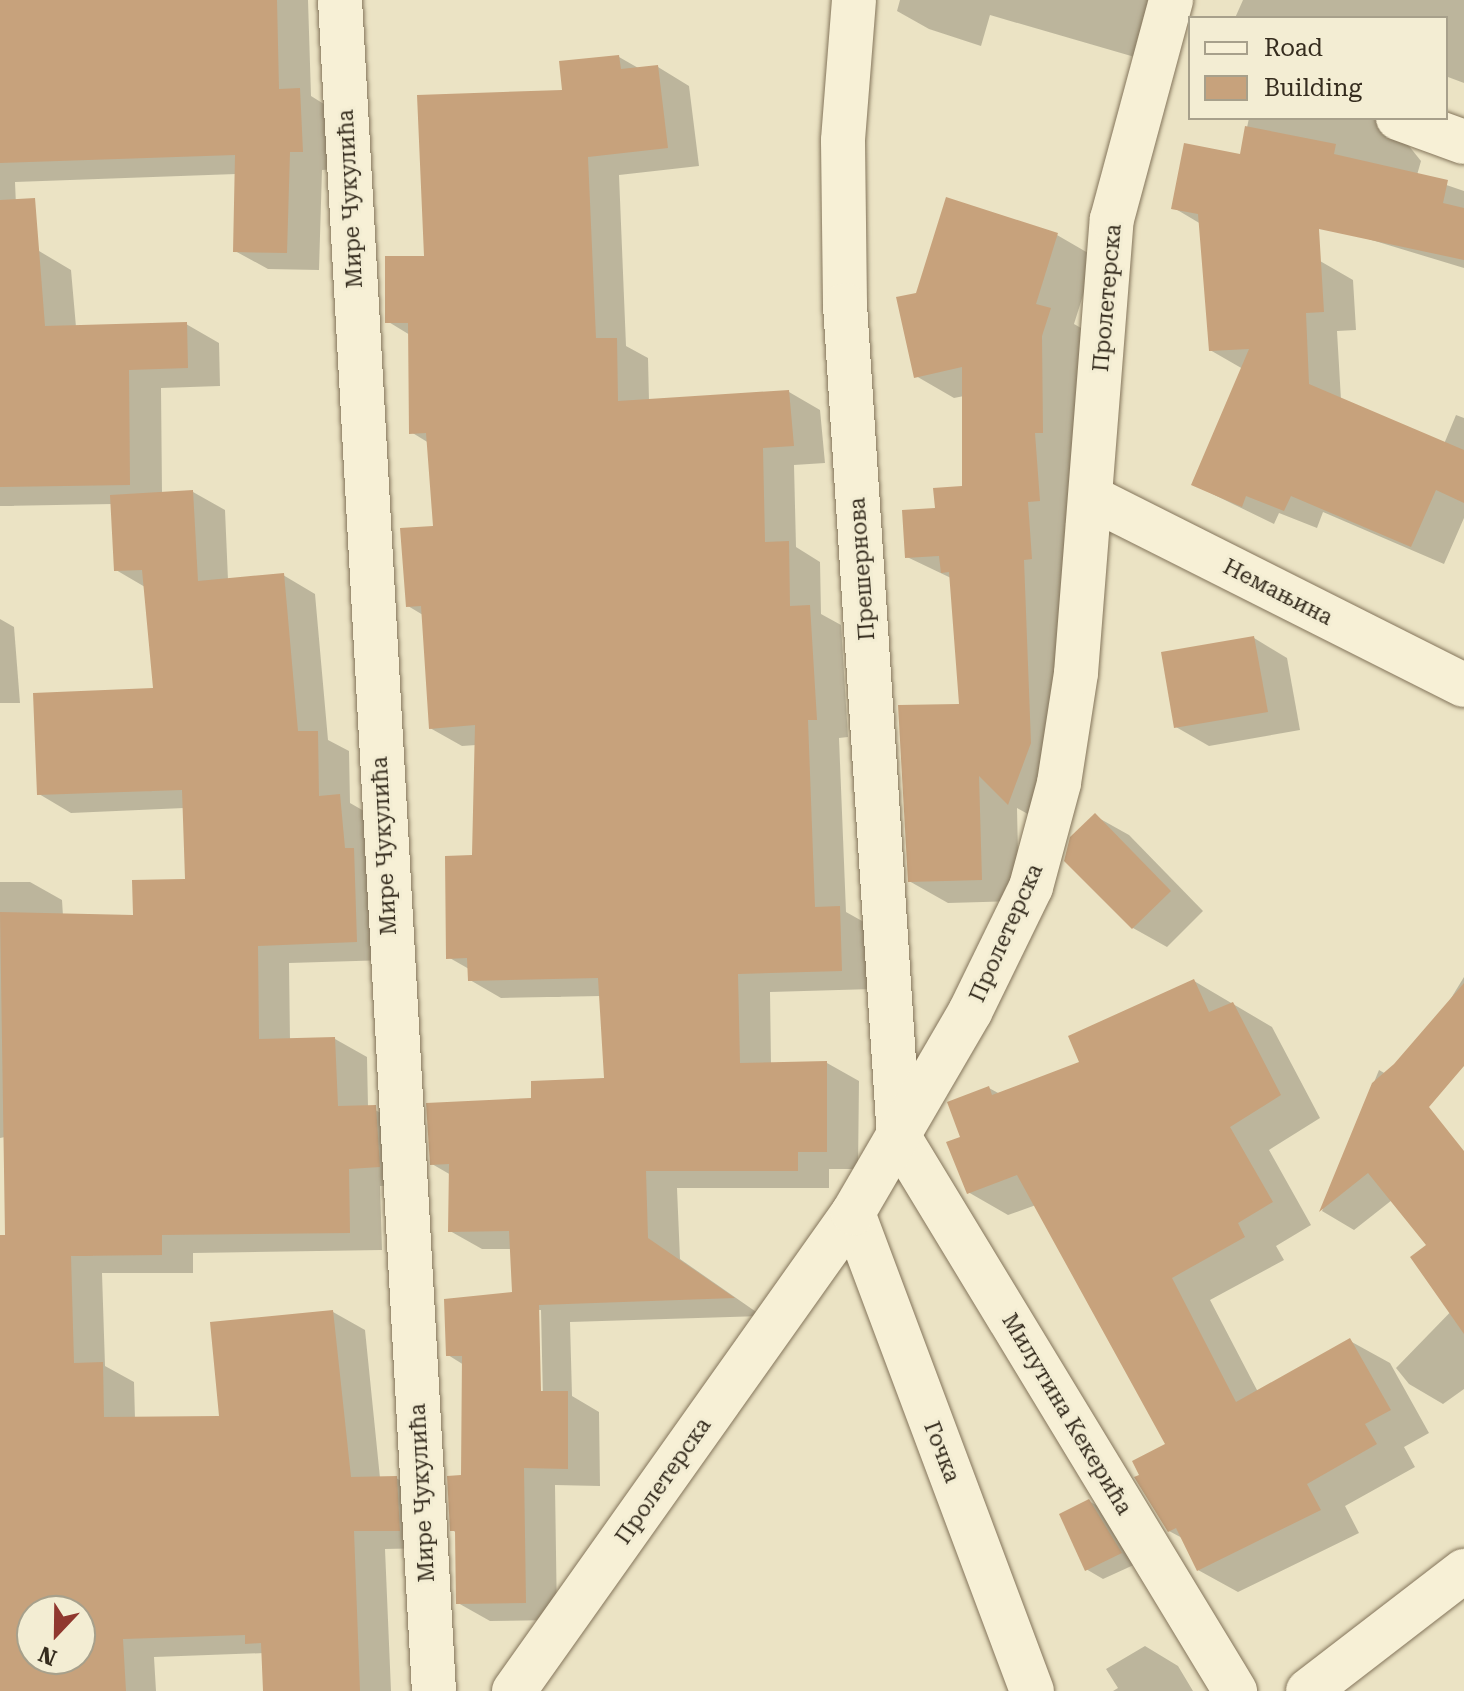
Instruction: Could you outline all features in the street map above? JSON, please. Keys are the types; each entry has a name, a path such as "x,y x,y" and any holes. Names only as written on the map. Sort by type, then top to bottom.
{"street":[{"name":"Мире Чукулића","path":"340,0 434,1691"},
{"name":"Прешернова","path":"854,0 843,141 845,305 899,1137"},
{"name":"Пролетерска","path":"514,1691 853,1213 899,1137 1002,950 1047,837 1076,673 1112,219 1173,49 1171,0"},
{"path":"1404,120 1464,142"},
{"name":"Немањина","path":"1092,498 1464,685"},
{"name":"Милутина Кекерића","path":"899,1137 1235,1691"},
{"name":"Гочка","path":"853,1213 1032,1691"},
{"path":"1308,1691 1464,1571"}],"building":[{"path":"0,0 277,0 279,89 300,88 303,152 290,152 287,253 233,252 235,155 0,163"},
{"path":"619,55 621,69 658,65 668,148 588,157 596,338 617,338 618,401 789,390 794,446 763,448 765,542 789,541 790,606 810,605 817,720 808,720 815,907 840,906 842,971 738,974 740,1063 827,1061 827,1152 798,1152 798,1171 646,1171 648,1238 735,1298 539,1305 541,1391 568,1391 568,1469 524,1468 526,1603 456,1604 455,1531 450,1531 447,1476 461,1475 462,1356 446,1356 444,1299 512,1292 509,1231 448,1232 449,1164 430,1165 426,1103 531,1098 531,1081 604,1078 598,978 468,981 467,958 446,959 445,856 472,855 475,725 429,729 421,606 406,607 400,528 433,526 426,433 409,434 408,323 385,323 385,256 424,256 417,95 562,90 559,61"},
{"path":"1245,126 1336,144 1334,154 1448,180 1443,203 1464,208 1464,260 1319,229 1324,312 1306,313 1309,384 1464,450 1464,503 1436,490 1411,547 1291,496 1284,511 1246,496 1242,507 1191,485 1249,349 1209,351 1198,214 1171,209 1184,143 1240,154"},
{"path":"946,197 1058,233 1036,304 1051,308 1042,336 1043,433 1035,433 1040,501 1028,502 1032,559 1024,560 1031,743 1008,805 979,776 982,880 908,882 898,705 959,704 949,572 941,573 939,556 905,558 902,510 935,508 933,488 962,486 962,367 914,378 896,297 916,293"},
{"path":"35,198 45,326 187,322 188,368 129,370 130,485 0,487 0,200"},
{"path":"193,490 198,581 284,573 298,731 318,731 319,796 340,794 345,848 354,848 357,942 258,946 259,1039 335,1037 338,1106 376,1105 380,1167 349,1169 350,1233 162,1235 162,1255 71,1256 74,1363 103,1362 104,1417 219,1416 210,1322 333,1310 351,1477 397,1476 400,1531 354,1531 360,1691 263,1691 261,1643 245,1644 245,1635 123,1639 126,1691 0,1691 0,1235 5,1235 0,912 133,915 132,880 185,879 182,790 37,795 33,693 153,688 142,570 114,571 110,495"},
{"path":"1254,636 1268,712 1174,728 1161,652"},
{"path":"1095,813 1171,891 1132,929 1064,861 1070,837"},
{"path":"1194,979 1209,1012 1233,1002 1281,1095 1230,1127 1273,1202 1238,1223 1245,1237 1172,1278 1236,1402 1350,1338 1391,1410 1365,1424 1377,1444 1307,1484 1321,1510 1197,1571 1176,1528 1168,1532 1134,1477 1139,1475 1132,1461 1165,1444 1017,1175 967,1194 946,1142 960,1137 947,1102 989,1086 992,1095 1079,1062 1068,1036"},
{"path":"1464,983 1464,1066 1429,1107 1464,1151 1464,1334 1410,1257 1426,1245 1368,1173 1319,1212 1372,1083 1394,1064"},
{"path":"1089,1499 1122,1553 1085,1571 1059,1514"}]}
